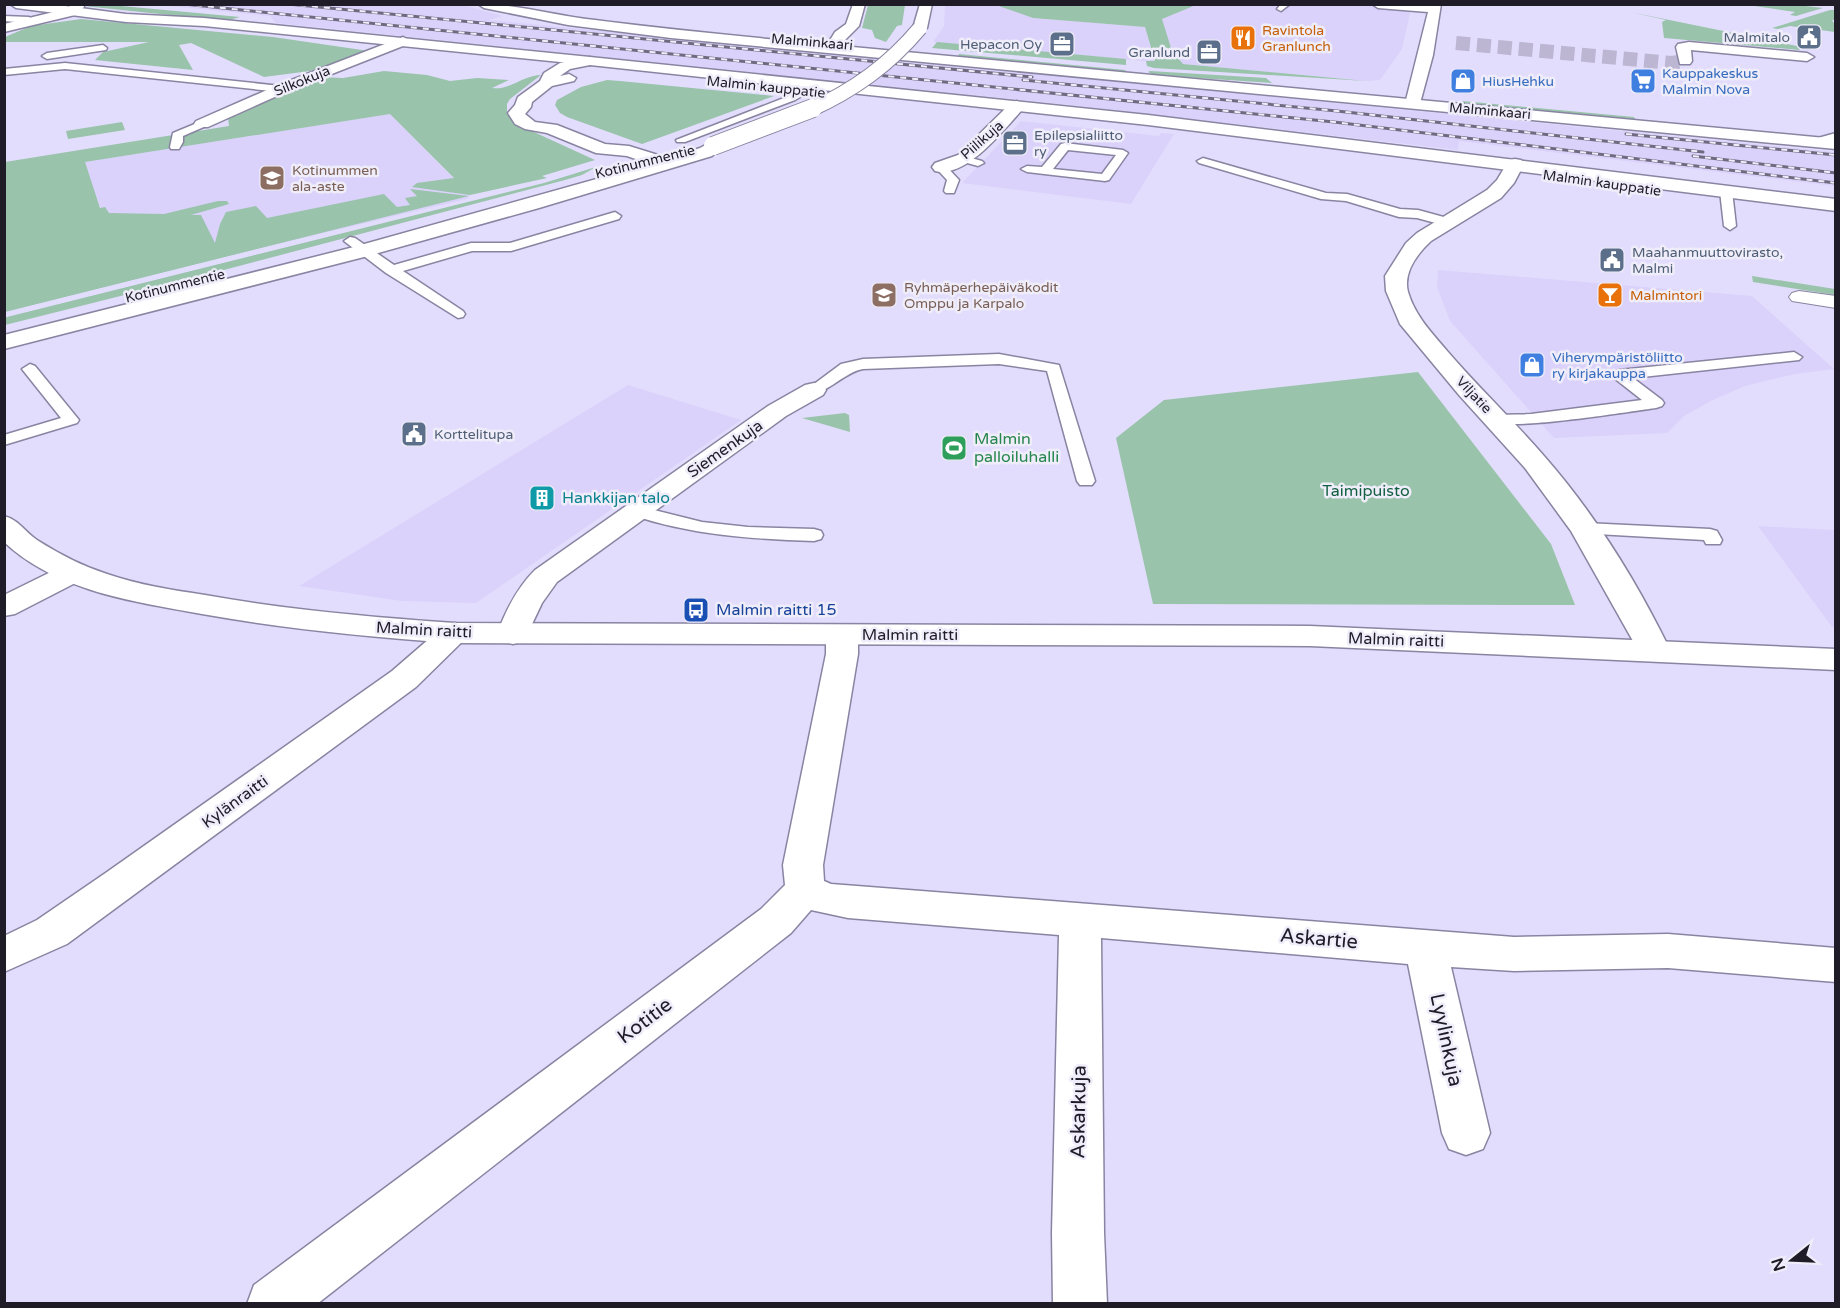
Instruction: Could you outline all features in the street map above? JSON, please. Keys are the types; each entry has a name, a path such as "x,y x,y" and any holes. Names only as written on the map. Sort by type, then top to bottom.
{"main road":[{"name":"Malmin kauppatie","path":"16,4 190,18 204,22 326,36 1014,109 1117,124 1208,128 1369,147 1726,195 1836,213"},
{"name":"Malminkaari","path":"484,4 568,21 652,31 836,47 1235,89 1414,100 1836,135"},
{"path":"836,47 840,35 852,26 859,4"},
{"name":"Kotinummentie","path":"4,342 653,164 797,115 862,82 896,57 920,28 926,4"},
{"path":"1378,4 1434,7 1438,42 1414,100"},
{"path":"29,20 32,16 53,7"},
{"path":"4,28 74,9"},
{"path":"852,26 860,35 857,46"},
{"name":"Malmin kauppatie","path":"396,43 565,66 589,65"},
{"name":"Silkokuja","path":"202,124 281,89 396,43"},
{"name":"Malminkaari","path":"836,47 857,46 935,55 972,62"},
{"path":"1685,61 1683,47 1693,46 1806,57"},
{"path":"589,65 570,78 547,83 524,100 523,107 516,113 521,121 531,126 551,129 602,149 629,151 653,164"},
{"path":"547,83 549,76 565,66"},
{"name":"Malminkaari","path":"1414,100 1836,144"},
{"name":"Piilikuja","path":"941,167 971,161 1014,109"},
{"path":"602,149 609,158 626,166 653,164"},
{"name":"Kotinummentie","path":"4,330 356,246 626,166"},
{"name":"Viljatie","path":"1513,167 1505,183 1494,194 1424,237 1408,254 1396,276 1397,291 1408,319 1468,390 1535,462 1585,529 1641,622 1654,650"},
{"name":"Malmin kauppatie","path":"1726,195 1836,205"},
{"name":"Siemenkuja","path":"513,634 521,611 534,588 563,564 777,411 814,390"},
{"name":"Malmin raitti","path":"4,525 34,551 74,572 144,594 263,616 330,624 455,633 513,634 1310,636 1836,660"},
{"path":"4,607 74,572"},
{"name":"Kylänraitti","path":"4,956 52,932 121,883 404,679 455,633"},
{"path":"805,890 803,865 842,654 842,635"},
{"name":"Askartie","path":"805,890 848,902 1426,948 1514,954 1668,951 1836,965"},
{"name":"Kotitie","path":"273,1304 776,921 805,890"},
{"name":"Askarkuja","path":"1080,920 1078,1233 1080,1304"},
{"name":"Lyylinkuja","path":"1426,948 1466,1133"}],"street":[{"path":"1799,297 1836,302"}],"lane":[{"path":"4,18 29,20"},
{"path":"40,57 104,48"},
{"path":"4,62 18,60"},
{"path":"4,72 65,66 281,89"},
{"path":"699,147 809,88"},
{"path":"175,147 178,142 177,135 202,124"},
{"path":"1812,141 1836,135"},
{"path":"1027,169 1105,178 1122,153 1065,146 1045,171"},
{"path":"1203,162 1325,196 1347,198 1399,213 1418,214 1447,222"},
{"path":"941,167 953,180 950,191"},
{"path":"1243,167 1328,191 1349,191 1412,208 1418,214"},
{"path":"1726,195 1730,226"},
{"path":"392,270 471,247 511,247 615,216"},
{"path":"356,246 458,314"},
{"path":"1497,420 1531,419 1656,403 1619,375 1794,357"},
{"path":"814,390 846,367 864,364 999,360 1054,368 1086,481"},
{"path":"4,440 71,420 30,369"},
{"path":"638,511 650,516 701,526 760,534 814,535"},
{"path":"1585,529 1710,535 1713,540"}],"shaded area":[{"path":"1196,4 1355,4 1411,9 1402,49 1380,80 1366,81 1183,64 1172,51 1162,19"},
{"path":"159,5 464,5 502,16 489,20 1835,152 1835,186 1459,141 1458,150 1071,105 276,23 270,16"},
{"path":"945,5 996,5 1033,18 1145,27 1155,62 933,42 944,26"},
{"name":"Kotinummen ala-aste","path":"390,114 470,195 467,199 222,257 104,218 84,162"},
{"path":"1021,121 1159,136 1161,133 1174,134 1131,204 962,183"},
{"path":"1438,270 1752,296 1834,369 1795,374 1745,386 1684,416 1667,433 1554,438 1450,321 1437,287"},
{"path":"628,385 741,420 476,603 402,601 299,586"},
{"path":"1758,526 1835,530 1835,627 1832,627"}],"green space":[{"path":"75,5 111,5 240,17 226,21"},
{"path":"868,5 905,5 902,25 897,26 886,42 875,38 872,30 862,28"},
{"path":"996,5 1196,5 1162,19 1172,51 1183,64 1366,81 1154,68 1147,66 1146,61 1155,61 1145,27 1033,18"},
{"path":"1748,5 1797,5 1823,8 1796,16 1790,15 1795,12"},
{"path":"1835,10 1835,20 1832,20 1835,32 1790,26 1772,28"},
{"path":"1630,12 1797,46 1800,50 1664,38 1662,22 1666,20"},
{"path":"81,19 273,37 369,51 310,71 264,77 191,43 179,45 193,70 95,60 103,52 149,42 5,42 5,37 31,26"},
{"path":"937,42 1126,59 1126,65 932,48"},
{"path":"959,54 1126,71 1116,73 958,56"},
{"path":"384,71 427,75 450,81 477,78 509,80 492,88 504,87 528,77 541,75 510,99 507,104 507,114 523,127 595,160 542,176 547,178 470,195 412,187 417,183 454,178 390,114 85,162 100,208 105,207 109,213 164,214 218,201 227,201 229,204 191,215 201,215 215,243 226,212 256,206 267,218 384,194 397,207 410,205 405,198 417,196 410,189 469,196 5,312 5,162 229,126 228,118 232,114 321,77 343,78"},
{"path":"1148,72 1266,78 1272,83 1154,75"},
{"path":"607,80 774,96 642,144 567,117 560,113 555,105 557,100 581,87"},
{"path":"1462,101 1634,117 1636,121 1463,105"},
{"path":"122,122 125,130 68,139 66,131"},
{"path":"596,167 582,175 565,180 5,325 7,317 544,183"},
{"path":"1752,276 1835,289 1835,295 1753,282"},
{"name":"Taimipuisto","path":"1418,372 1551,544 1575,605 1153,604 1116,438 1164,400"},
{"path":"845,413 849,415 850,432 802,418"}],"tunnel":[{"path":"1456,43 1672,63 1685,61"}],"railway":[{"path":"184,4 1334,122 1836,183"},
{"path":"288,4 1032,77"},
{"path":"1023,80 1337,111 1703,152"},
{"path":"1626,134 1836,155"},
{"path":"1693,156 1836,173"}],"place":[{"name":"Malmitalo","path":"1809,37"},
{"name":"Ravintola Granlunch","path":"1243,38"},
{"name":"Hepacon Oy","path":"1062,44"},
{"name":"Granlund","path":"1209,52"},
{"name":"HiusHehku","path":"1463,81"},
{"name":"Kauppakeskus Malmin Nova","path":"1643,81"},
{"name":"Epilepsialiitto ry","path":"1015,143"},
{"name":"Kotinummen ala-aste","path":"272,178"},
{"name":"Maahanmuuttovirasto, Malmi","path":"1612,260"},
{"name":"Ryhmäperhepäiväkodit Omppu ja Karpalo","path":"884,295"},
{"name":"Malmintori","path":"1610,295"},
{"name":"Viherympäristöliitto ry kirjakauppa","path":"1532,365"},
{"name":"Korttelitupa","path":"414,434"},
{"name":"Malmin palloiluhalli","path":"954,448"},
{"name":"Hankkijan talo","path":"542,498"},
{"name":"Malmin raitti 15","path":"696,610"}]}
